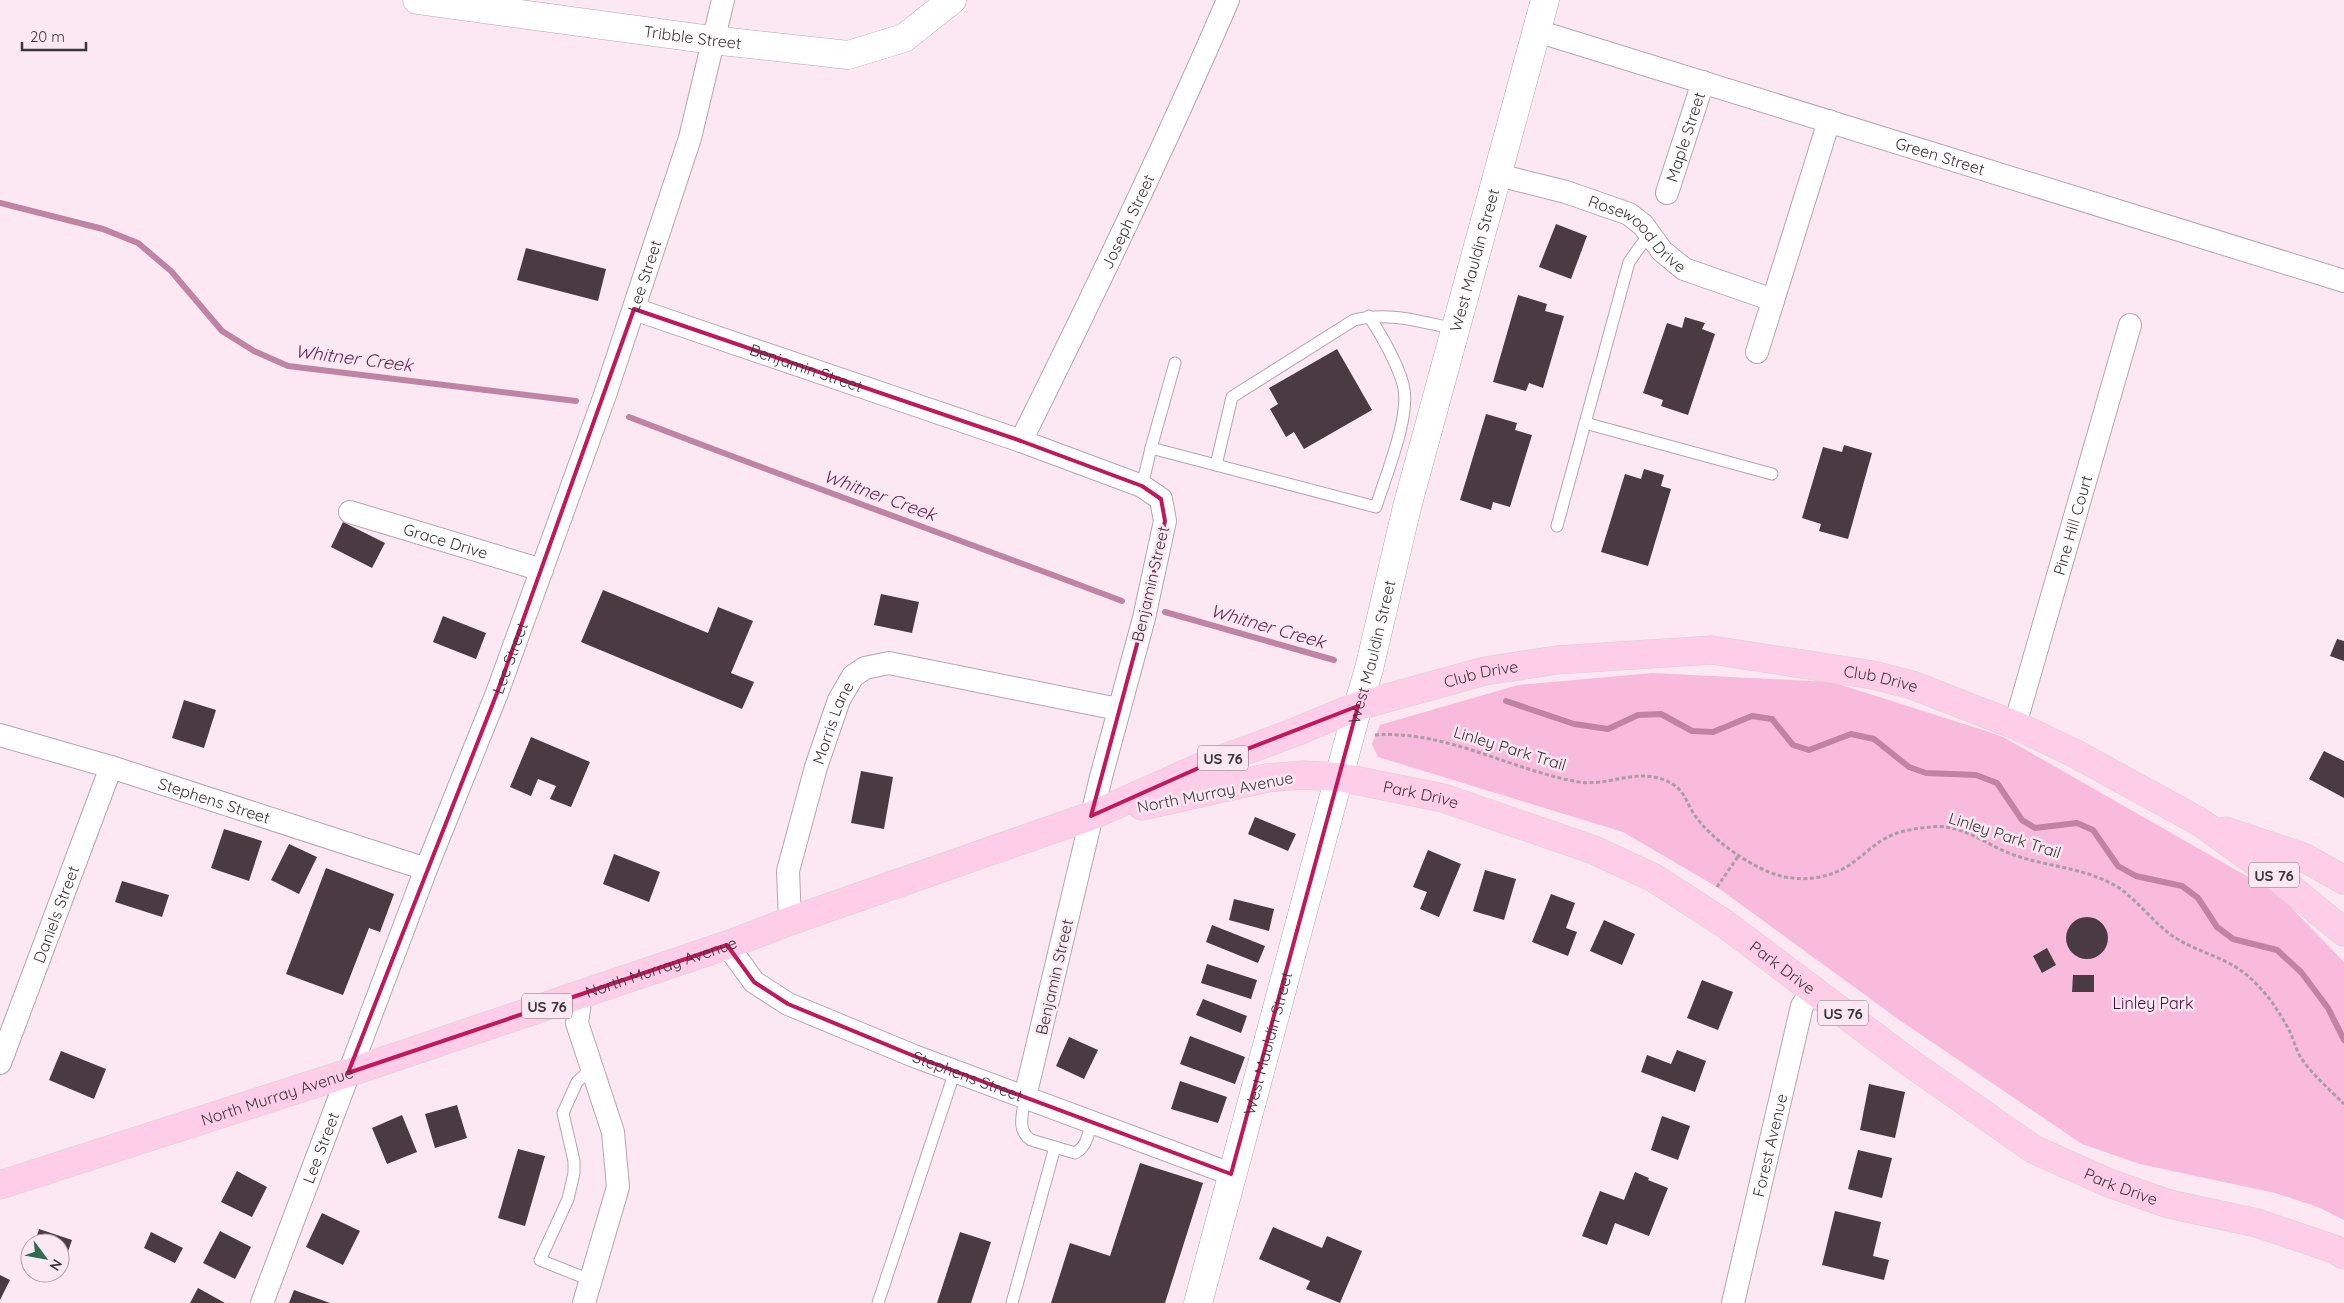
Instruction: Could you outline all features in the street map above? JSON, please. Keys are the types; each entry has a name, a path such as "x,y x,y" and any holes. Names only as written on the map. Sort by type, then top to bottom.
{"main road":[{"name":"Club Drive","path":"1358,706 1477,674 1548,661 1712,650 1873,675 1912,685 2016,725 2074,753 2200,822 2278,878 2344,932"},
{"name":"North Murray Avenue","path":"0,1185 348,1073 727,945 790,920 1091,816 1203,766 1293,733 1358,706"},
{"name":"North Murray Avenue","path":"1091,816 1267,778 1302,775 1339,777"},
{"name":"Park Drive","path":"1339,777 1443,798 1594,850 1654,878 1724,924 1812,990 2033,1149 2109,1183 2169,1204 2257,1223 2344,1254"},
{"path":"2200,822 2303,857 2344,880"}],"street":[{"name":"Tribble Street","path":"417,0 712,40 848,55 904,38 952,0"},
{"name":"Lee Street","path":"262,1303 426,869 497,693 605,395 690,138 723,0"},
{"name":"Joseph Street","path":"1021,441 1082,317 1203,58 1228,0"},
{"name":"West Mauldin Street","path":"1198,1303 1231,1174 1369,669 1406,507 1545,0"},
{"name":"Green Street","path":"1537,31 2344,281"},
{"name":"Maple Street","path":"1666,193 1703,82"},
{"path":"1757,352 1829,121"},
{"name":"Rosewood Drive","path":"1498,175 1566,192 1629,214 1643,225 1662,251 1684,269 1773,300"},
{"name":"Benjamin Street","path":"634,309 1021,441 1142,486 1161,499 1165,521 1144,618 1118,709 1091,816 1025,1097"},
{"name":"Pine Hill Court","path":"2016,725 2130,325"},
{"name":"Grace Drive","path":"350,512 542,570"},
{"name":"Morris Lane","path":"790,920 788,871 816,767 839,700 852,676 865,668 889,663 1118,709"},
{"name":"Stephens Street","path":"0,734 111,767 426,869"},
{"name":"Daniels Street","path":"0,1063 111,767"},
{"name":"Stephens Street","path":"727,945 754,982 788,1004 955,1071 1231,1174"},
{"name":"Forest Avenue","path":"1733,1303 1802,1006 1812,990"},
{"path":"581,995 577,1023 613,1132 618,1187 584,1303"}],"lane":[{"path":"1557,526 1629,262 1649,234"},
{"path":"1216,465 1232,397 1354,320 1369,316 1394,317 1455,329"},
{"path":"1151,448 1376,507 1404,415 1404,385 1388,348 1369,316"},
{"path":"1142,486 1174,363"},
{"path":"1585,423 1772,474"},
{"path":"590,1280 540,1260 568,1199 574,1173 563,1113 569,1096 577,1082 592,1069"},
{"path":"878,1303 955,1071"},
{"path":"1025,1097 1021,1128 1025,1136 1031,1140 1075,1153 1085,1145 1092,1122"},
{"path":"1012,1303 1055,1147"}],"path":[{"name":"Linley Park Trail","path":"1350,737 1386,734 1437,739 1511,765 1582,782 1601,782 1630,775 1657,778 1675,786 1688,801 1694,816 1710,833 1739,855 1774,874 1811,879 1831,875 1893,834 1934,826 1961,830 2010,853 2084,872 2117,887 2173,937 2210,954 2248,975 2272,1002 2290,1032 2300,1057 2344,1104"},
{"path":"1716,887 1739,855"}],"highlighted area":[{"path":"634,309 1021,441 1142,486 1161,499 1165,521 1144,618 1091,816 1203,766 1358,706 1231,1174 914,1056 788,1004 754,982 727,945 348,1073 497,693"}],"green space":[{"name":"Linley Park","path":"1653,673 1832,682 1986,731 2005,738 2278,894 2344,962 2344,1220 2318,1207 2275,1193 2140,1164 2082,1144 1898,1019 1717,887 1623,832 1378,757 1372,744 1380,725 1518,685"}],"building":[{"path":"1556,224 1587,236 1571,279 1539,267"},
{"path":"526,248 606,269 598,301 517,280"},
{"path":"1518,295 1547,304 1545,311 1564,316 1543,388 1529,383 1526,391 1493,382"},
{"path":"1685,317 1705,323 1702,329 1715,334 1688,415 1661,406 1663,400 1643,393 1667,323 1682,328"},
{"path":"1337,349 1372,410 1304,449 1294,432 1286,437 1270,409 1278,404 1269,388"},
{"path":"1486,414 1517,423 1515,430 1532,435 1510,507 1493,502 1491,510 1460,500"},
{"path":"1844,445 1872,453 1848,539 1819,531 1821,524 1802,518 1823,447 1842,452"},
{"path":"1644,469 1664,475 1661,486 1671,489 1648,566 1601,552 1625,474 1641,479"},
{"path":"343,522 385,543 372,568 331,547"},
{"path":"603,590 708,633 718,607 753,621 731,673 754,682 742,709 581,642"},
{"path":"881,594 919,602 912,633 874,625"},
{"path":"443,616 486,633 476,659 433,642"},
{"path":"2337,639 2344,641 2344,661 2330,656"},
{"path":"184,700 216,710 204,748 172,738"},
{"path":"531,737 590,762 571,807 550,799 556,786 538,779 531,796 510,787"},
{"path":"2324,751 2344,761 2344,798 2309,779"},
{"path":"861,771 893,777 884,829 851,823"},
{"path":"1255,817 1296,834 1288,851 1248,834"},
{"path":"224,829 262,841 249,881 211,868"},
{"path":"289,844 317,857 299,894 271,880"},
{"path":"1428,850 1461,864 1439,917 1420,909 1427,892 1413,887"},
{"path":"614,854 660,872 649,902 603,884"},
{"path":"326,868 394,894 380,932 369,928 343,995 286,974"},
{"path":"1485,870 1516,879 1504,920 1473,911"},
{"path":"122,881 169,895 162,917 115,902"},
{"path":"1551,894 1575,903 1566,928 1577,932 1568,956 1532,942"},
{"path":"1234,899 1274,909 1269,931 1229,920"},
{"path":"2091,917 2099,920 2105,926 2108,938 2105,950 2099,956 2083,959 2075,956 2069,950 2066,934 2069,926 2075,920"},
{"path":"1604,920 1635,934 1622,965 1590,951"},
{"path":"1212,925 1265,946 1258,963 1206,942"},
{"path":"2047,948 2056,965 2042,973 2033,956"},
{"path":"1207,964 1257,980 1251,999 1201,983"},
{"path":"2073,975 2094,975 2094,992 2072,992"},
{"path":"1702,980 1733,992 1718,1030 1687,1018"},
{"path":"1203,999 1247,1016 1241,1033 1196,1015"},
{"path":"1190,1036 1245,1057 1235,1084 1180,1064"},
{"path":"1069,1037 1098,1050 1084,1079 1056,1066"},
{"path":"1677,1050 1706,1061 1695,1092 1641,1072 1647,1055 1671,1064"},
{"path":"61,1051 106,1069 94,1099 49,1080"},
{"path":"1180,1081 1227,1097 1218,1123 1171,1109"},
{"path":"1869,1084 1905,1092 1895,1138 1860,1130"},
{"path":"457,1105 467,1138 435,1148 425,1114"},
{"path":"402,1115 417,1152 387,1164 372,1128"},
{"path":"1662,1116 1690,1126 1678,1160 1651,1150"},
{"path":"518,1149 545,1156 525,1226 498,1218"},
{"path":"1858,1150 1892,1158 1882,1198 1848,1189"},
{"path":"1140,1163 1203,1183 1165,1303 1051,1303 1070,1243 1110,1256"},
{"path":"237,1171 267,1187 252,1217 221,1202"},
{"path":"1635,1172 1649,1178 1648,1180 1668,1188 1649,1236 1615,1223 1607,1245 1582,1236 1600,1191 1624,1200"},
{"path":"1835,1211 1881,1222 1873,1256 1889,1260 1884,1280 1822,1265"},
{"path":"322,1213 360,1231 343,1265 306,1247"},
{"path":"1273,1227 1322,1248 1327,1236 1362,1251 1340,1303 1306,1289 1310,1281 1259,1259"},
{"path":"39,1229 51,1233 38,1233"},
{"path":"220,1231 251,1247 235,1279 203,1263"},
{"path":"151,1232 183,1248 175,1263 144,1248"},
{"path":"960,1232 991,1242 971,1303 937,1303"},
{"path":"0,1275 10,1280 0,1300"},
{"path":"198,1288 225,1303 190,1303"},
{"path":"294,1290 330,1303 289,1303"}],"waterway":[{"name":"Whitner Creek","path":"0,203 103,229 138,243 171,271 222,331 254,351 288,366 576,401"},
{"name":"Whitner Creek","path":"629,417 1122,601"},
{"name":"Whitner Creek","path":"1165,612 1334,660"},
{"name":"Whitner Creek","path":"1506,701 1574,724 1608,729 1638,715 1661,714 1692,731 1713,732 1752,716 1772,719 1793,745 1809,750 1851,734 1874,739 1909,767 1926,773 1976,775 1997,783 2022,820 2035,828 2077,823 2093,830 2118,866 2136,876 2182,886 2198,898 2217,927 2233,939 2277,950 2301,972 2328,1008 2344,1040"}]}
